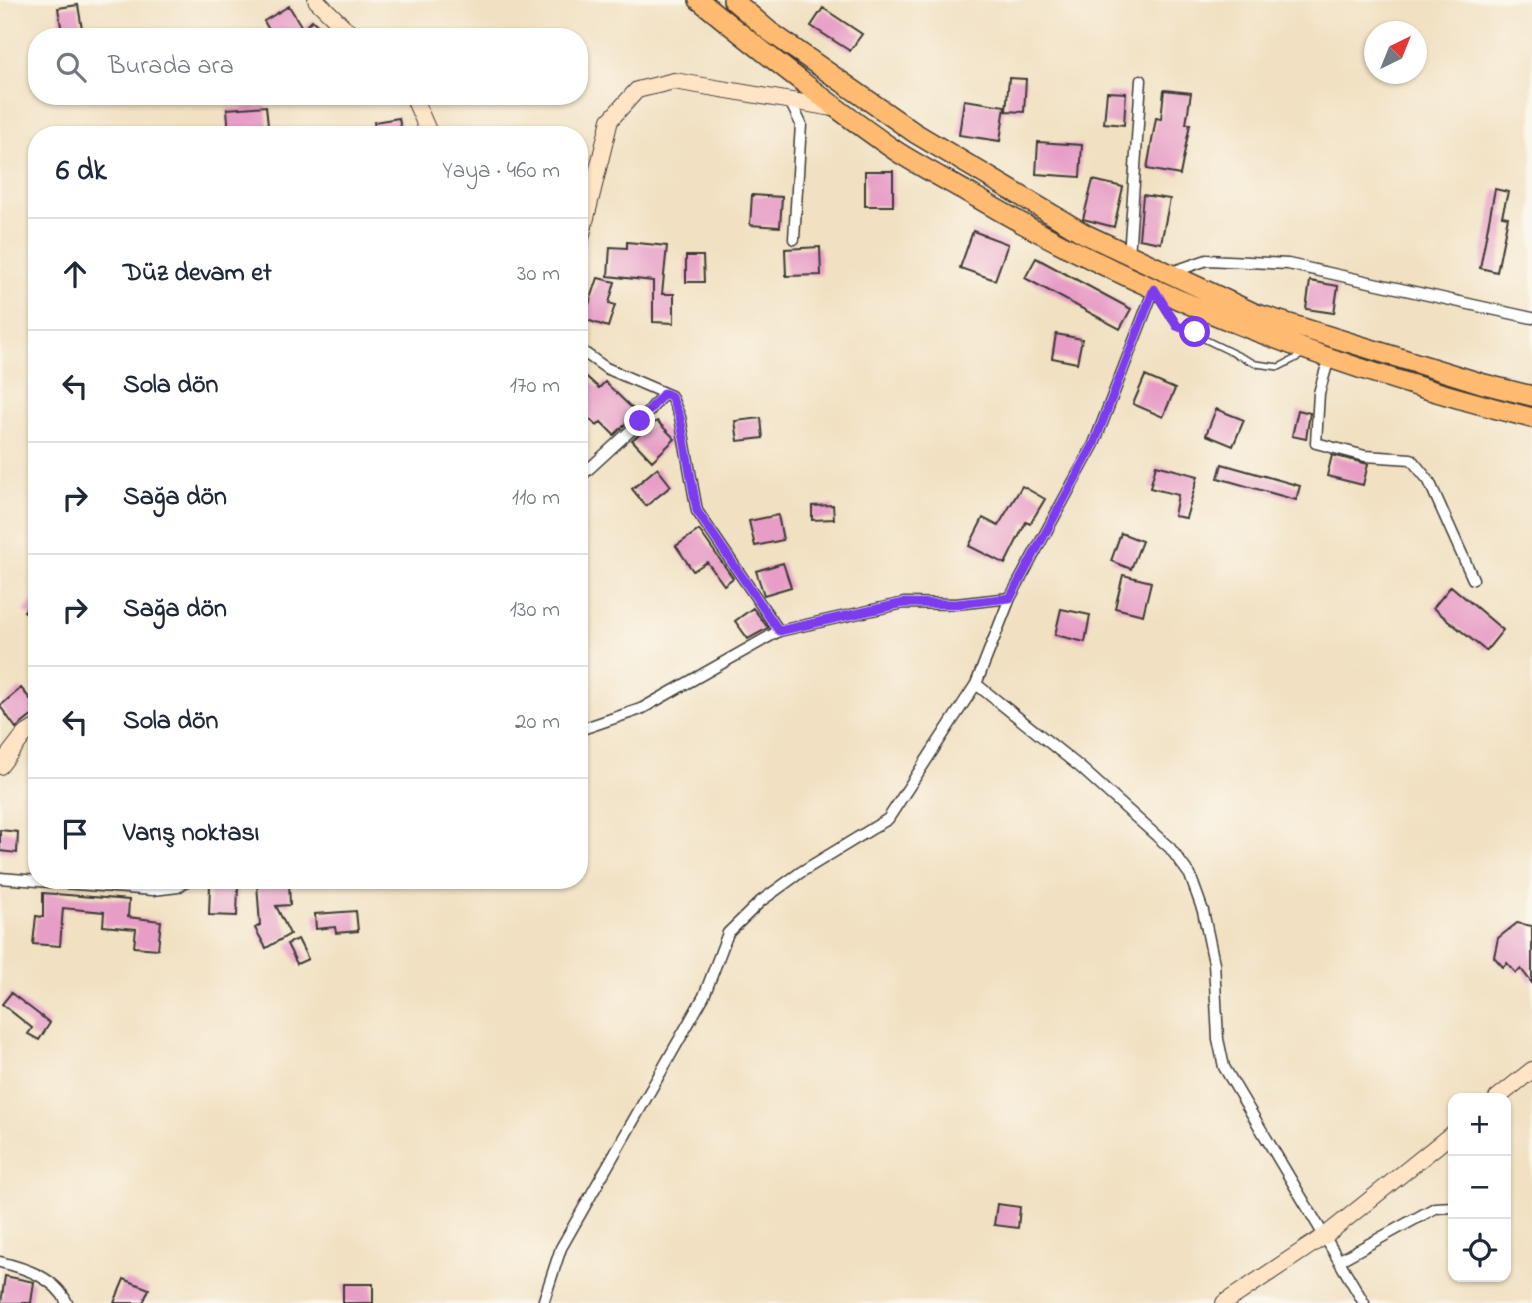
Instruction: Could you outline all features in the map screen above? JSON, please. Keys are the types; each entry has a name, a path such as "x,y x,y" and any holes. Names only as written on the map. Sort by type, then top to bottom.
{"highway":[{"path":"699,0 787,72 898,152 1010,218 1160,282 1310,351 1532,418"},
{"path":"733,0 769,31 915,132 1085,234 1129,256 1160,282 1484,384 1532,396"}],"street":[{"path":"316,0 345,28"},
{"path":"1129,256 1141,80"},
{"path":"588,209 610,120 637,90 674,81 839,109"},
{"path":"790,101 801,124 794,239"},
{"path":"418,105 426,126"},
{"path":"543,1303 561,1248 704,996 727,933 781,886 888,819 976,684 1010,598 1094,444 1160,282 1208,260 1288,264 1532,317"},
{"path":"588,355 606,368 671,396 680,417 697,511 779,631"},
{"path":"1329,358 1319,393 1316,443 1366,456 1411,459 1429,481 1473,579"},
{"path":"588,470 640,421 664,393"},
{"path":"588,727 641,709 779,631 904,603 956,604 1010,598"},
{"path":"976,684 1080,767 1170,848 1190,875 1203,911 1214,963 1218,1039 1224,1067 1364,1303"},
{"path":"0,766 28,733"},
{"path":"0,878 28,880"},
{"path":"140,889 161,889"},
{"path":"1503,1093 1532,1070"},
{"path":"1224,1303 1326,1235 1448,1137"},
{"path":"1340,1260 1435,1208 1448,1207"},
{"path":"0,1262 29,1269 62,1293 67,1303"}],"lane":[{"path":"1160,282 1177,326 1256,363 1279,367 1310,351"}],"building":[{"path":"78,5 82,28 61,28 58,8"},
{"path":"289,6 302,28 268,28 264,21"},
{"path":"823,8 862,34 850,51 811,26"},
{"path":"312,20 320,28 304,28"},
{"path":"1009,78 1026,79 1024,112 1006,111"},
{"path":"1164,90 1191,93 1186,124 1190,124 1180,175 1147,169 1156,118 1161,119"},
{"path":"1107,92 1126,93 1124,125 1104,123"},
{"path":"964,100 1005,106 1000,141 959,135"},
{"path":"266,106 268,126 228,126 227,109"},
{"path":"399,118 400,126 375,126 374,122"},
{"path":"1038,142 1082,145 1080,177 1036,174"},
{"path":"865,171 893,171 893,206 865,206"},
{"path":"1093,180 1123,187 1114,227 1083,219"},
{"path":"1495,189 1508,192 1502,216 1508,217 1497,272 1480,268"},
{"path":"752,195 782,197 780,227 750,225"},
{"path":"1143,195 1170,199 1161,243 1139,239"},
{"path":"973,231 1008,244 995,280 960,268"},
{"path":"627,242 667,246 662,294 674,294 674,323 653,322 653,281 608,276 610,247 627,248"},
{"path":"820,247 821,275 786,276 785,249"},
{"path":"686,256 703,256 704,282 686,282"},
{"path":"1036,258 1131,309 1120,329 1025,278"},
{"path":"598,278 615,282 609,303 615,305 608,327 588,320 588,307"},
{"path":"1310,281 1338,286 1334,313 1306,309"},
{"path":"1056,334 1082,339 1077,363 1052,358"},
{"path":"1145,376 1175,389 1163,417 1133,404"},
{"path":"588,378 599,388 605,382 637,413 614,435 601,422 597,426 588,418"},
{"path":"1216,409 1244,420 1233,446 1206,435"},
{"path":"1298,410 1310,413 1306,439 1292,436"},
{"path":"761,418 763,438 738,441 735,421"},
{"path":"657,421 675,439 652,461 632,440"},
{"path":"1332,455 1368,464 1363,485 1327,476"},
{"path":"1222,464 1300,486 1296,500 1218,478"},
{"path":"1156,465 1198,476 1186,518 1174,516 1178,495 1150,488"},
{"path":"657,468 671,486 646,506 632,489"},
{"path":"1022,486 1045,499 1030,524 1026,522 1005,564 969,546 983,518 998,526"},
{"path":"833,505 834,519 812,520 812,506"},
{"path":"778,515 783,540 755,546 749,521"},
{"path":"699,530 733,578 724,585 707,562 693,571 676,546"},
{"path":"1121,533 1142,541 1131,569 1111,561"},
{"path":"783,563 791,587 764,595 756,571"},
{"path":"1123,575 1151,582 1143,615 1115,608"},
{"path":"1451,586 1503,630 1486,651 1433,608"},
{"path":"753,608 768,628 748,639 735,621"},
{"path":"1061,609 1090,615 1085,642 1055,635"},
{"path":"21,688 28,696 28,719 16,728 0,706"},
{"path":"0,830 18,832 17,853 0,851"},
{"path":"210,889 238,889 237,916 209,915"},
{"path":"257,889 289,889 290,905 276,906 290,934 266,948 255,928 260,925"},
{"path":"43,893 129,900 128,917 161,921 158,949 134,947 136,929 103,926 104,912 63,908 60,946 33,944 36,916 43,917"},
{"path":"356,911 358,931 336,933 335,927 316,929 315,914"},
{"path":"1517,923 1532,926 1532,983 1521,969 1516,973 1507,963 1503,967 1494,957 1498,938"},
{"path":"298,939 308,959 297,964 287,944"},
{"path":"11,993 50,1023 39,1040 28,1034 32,1028 2,1004"},
{"path":"997,1204 1020,1207 1018,1228 994,1225"},
{"path":"5,1276 34,1282 31,1303 1,1303"},
{"path":"124,1279 149,1289 143,1303 114,1303"},
{"path":"343,1284 373,1284 373,1303 343,1303"}],"route":[{"path":"640,421 664,393 671,396 680,417 697,511 779,631 904,603 956,604 1010,598 1094,444 1154,289 1177,326 1195,332"}]}
